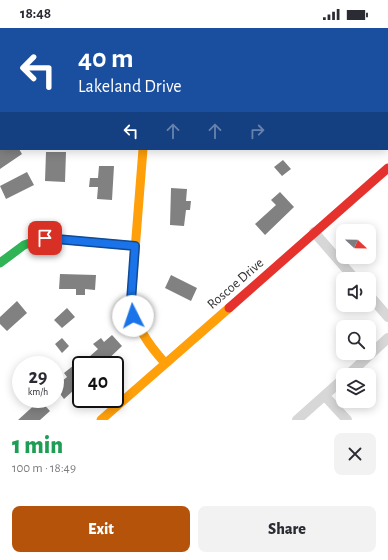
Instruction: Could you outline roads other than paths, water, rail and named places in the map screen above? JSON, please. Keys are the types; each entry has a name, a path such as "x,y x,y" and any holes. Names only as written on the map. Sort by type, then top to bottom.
{"street":[{"path":"143,150 131,301 133,316 142,337 165,363"},
{"name":"Roscoe Drive","path":"101,420 388,168"},
{"path":"314,232 349,272"},
{"path":"0,264 24,245 45,238 135,246"},
{"path":"376,303 388,317"},
{"path":"356,368 388,338"},
{"path":"296,420 336,386"},
{"path":"325,396 346,420"}]}
